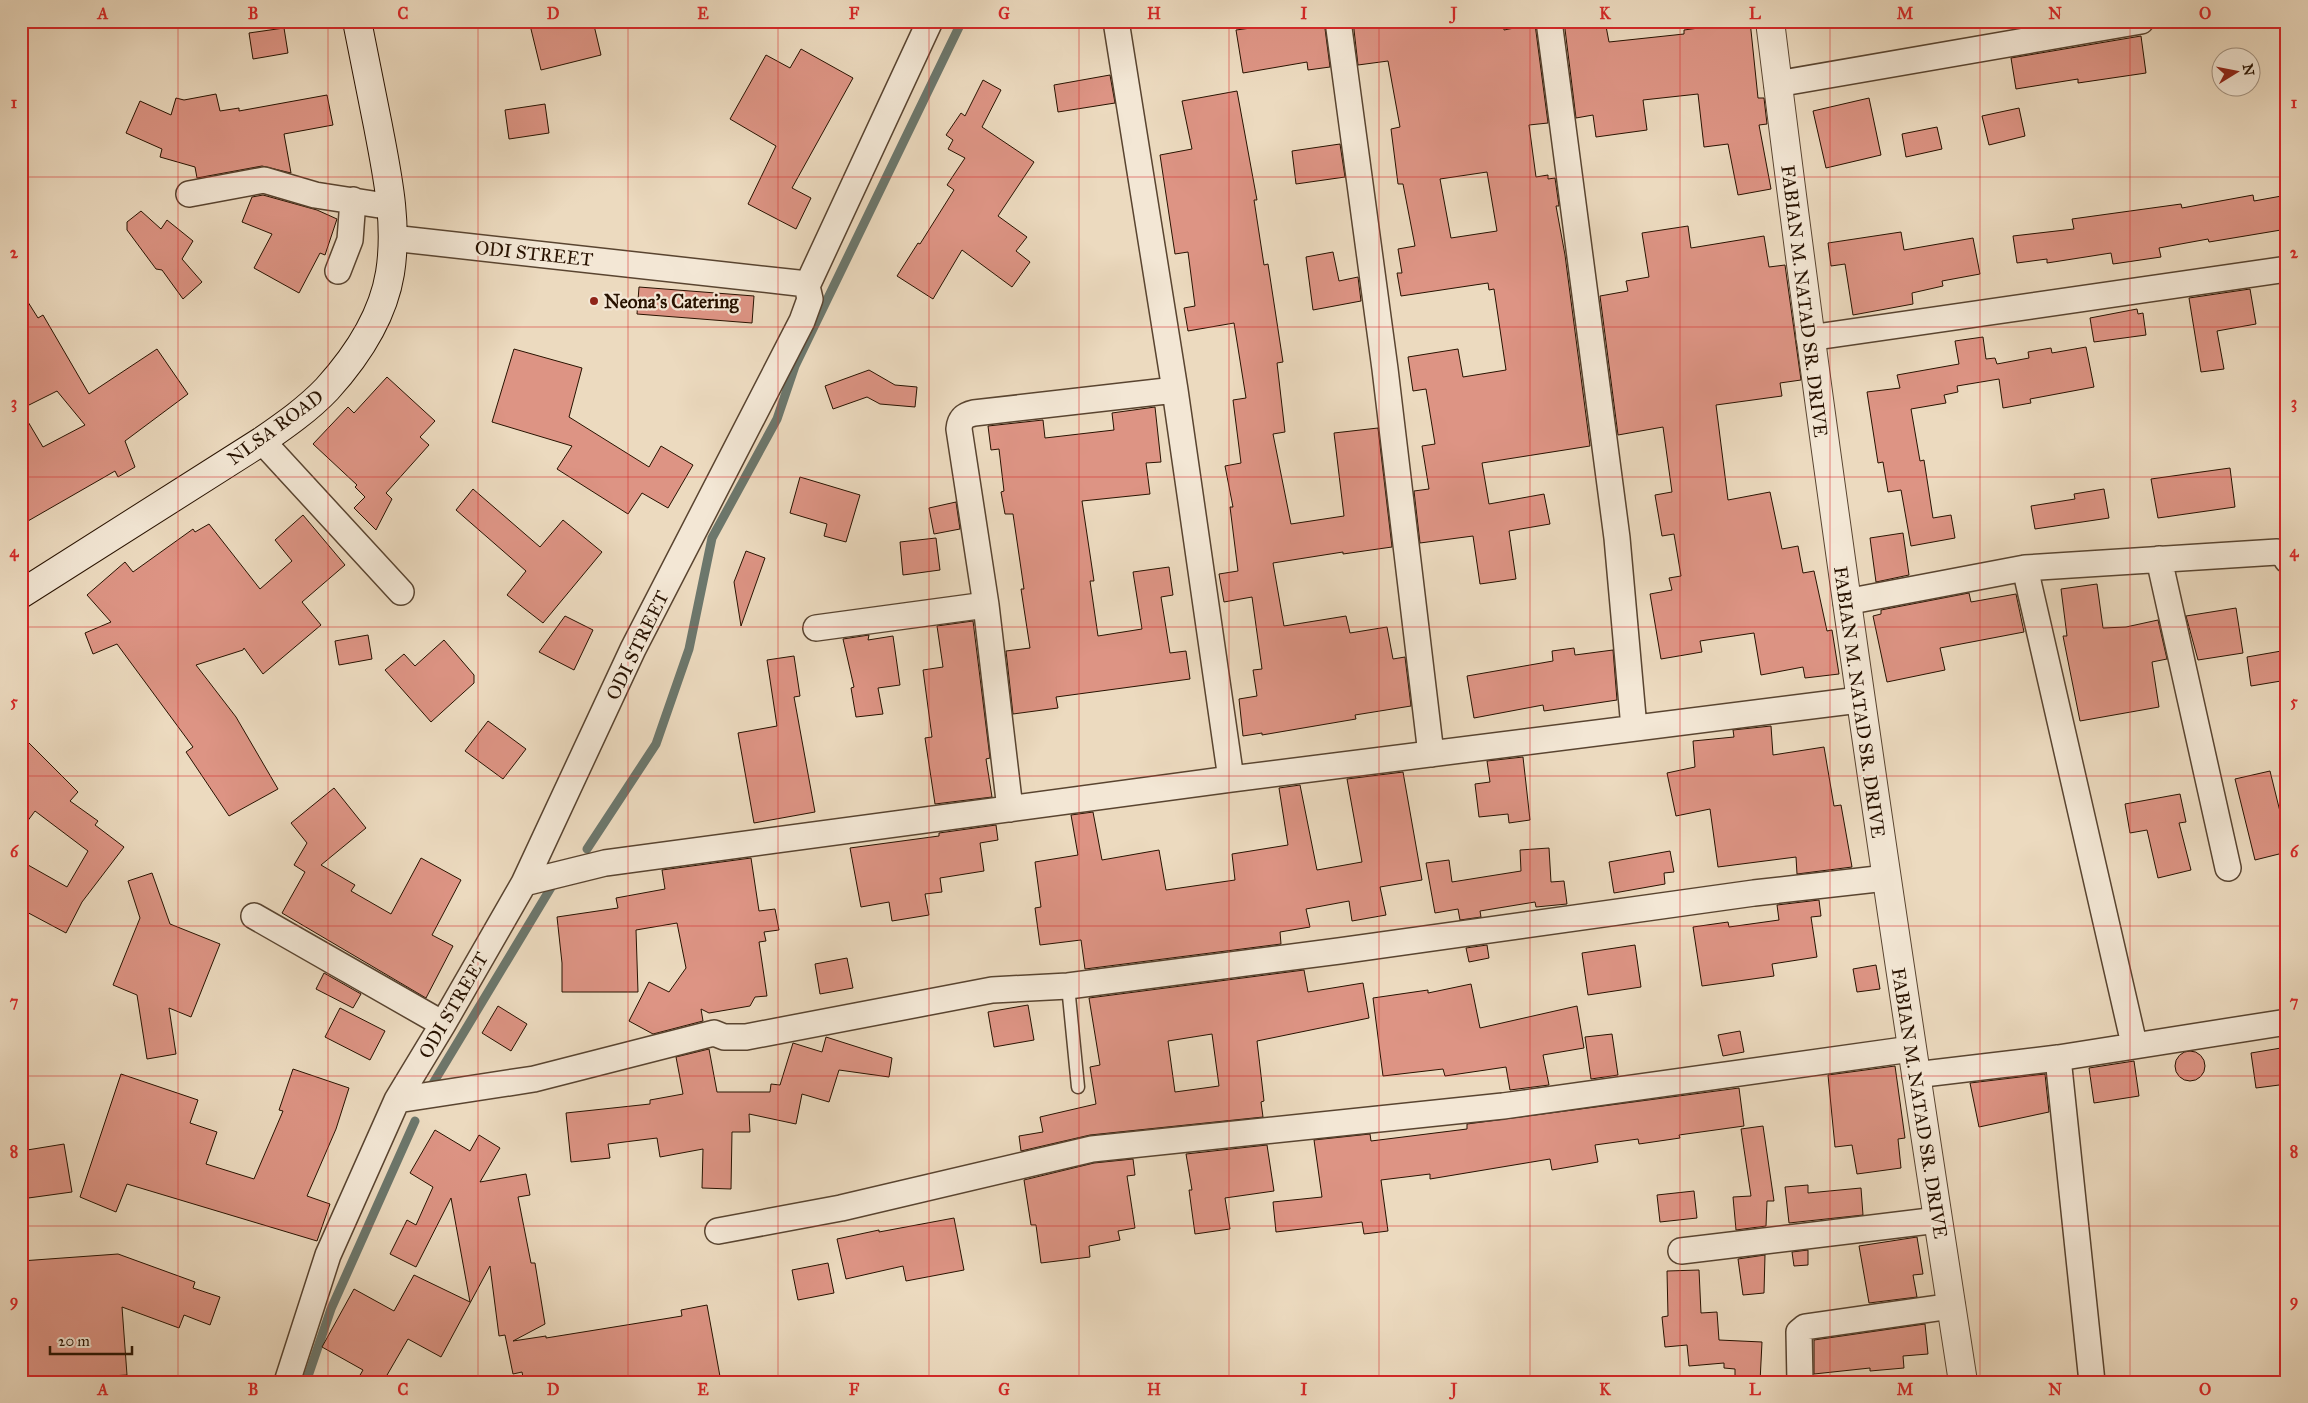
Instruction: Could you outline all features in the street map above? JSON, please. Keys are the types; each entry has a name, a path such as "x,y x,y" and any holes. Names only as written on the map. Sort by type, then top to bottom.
{"street":[{"name":"NLSA ROAD","path":"21,594 262,441 296,417 327,390 354,356 367,335 383,301 390,273 392,207 389,180 357,21"},
{"path":"807,286 930,21"},
{"path":"1116,21 1175,390 1231,779"},
{"path":"1338,21 1385,369 1430,754"},
{"path":"1549,21 1617,538 1634,728"},
{"name":"FABIAN M. NATAD SR. DRIVE","path":"1770,21 1809,338 1859,700 1963,1382"},
{"path":"1777,84 2141,21"},
{"path":"189,194 264,180 315,195 392,207"},
{"path":"338,270 350,240 353,200"},
{"name":"ODI STREET","path":"287,1382 328,1255 397,1100 524,883 633,648 802,321 810,299 807,286 798,283 392,238"},
{"path":"1809,338 2287,269"},
{"path":"1010,809 986,605 959,429 963,417 974,413 1175,390"},
{"path":"262,441 401,592"},
{"path":"1846,602 2024,568 2276,552 2286,556 2287,560"},
{"path":"2159,559 2228,868"},
{"path":"2024,568 2134,1044"},
{"path":"816,628 986,605"},
{"path":"524,883 605,863 1231,779 1859,700"},
{"path":"397,1100 534,1079 714,1034 724,1037 746,1037 992,990 1068,986 1339,951 1754,893 1886,878"},
{"path":"254,916 443,1024"},
{"path":"718,1231 841,1208 1092,1149 1913,1062 2058,1058 2134,1044 2287,1022"},
{"path":"2058,1058 2092,1382"},
{"path":"1681,1250 1938,1220"},
{"path":"1800,1382 1799,1332 1805,1327 1952,1306"}],"lane":[{"path":"1068,986 1078,1087"}],"building":[{"path":"529,21 593,21 601,55 541,70"},
{"path":"1250,21 1324,21 1330,67 1308,70 1307,62 1243,73 1236,30 1251,28"},
{"path":"1353,21 1503,21 1504,30 1535,24 1548,123 1529,125 1536,177 1548,175 1548,179 1555,178 1559,206 1556,206 1565,255 1590,446 1482,463 1489,504 1544,494 1550,524 1509,531 1516,579 1480,584 1473,536 1420,543 1414,491 1429,489 1422,446 1435,444 1426,389 1413,391 1408,357 1458,349 1463,377 1506,370 1494,289 1489,290 1488,283 1401,296 1397,273 1402,273 1398,249 1415,246 1403,184 1398,184 1391,129 1400,127 1388,61 1358,65","holes":["1487,172 1497,231 1451,238 1440,179"]},
{"path":"1564,21 1605,21 1609,42 1684,34 1684,30 1750,21 1758,98 1764,98 1767,124 1759,125 1771,189 1738,195 1728,144 1704,147 1698,94 1643,100 1647,130 1596,137 1593,115 1576,118"},
{"path":"284,28 288,53 253,59 249,33"},
{"path":"2141,36 2146,73 2078,83 2078,79 2016,89 2011,58"},
{"path":"801,49 853,78 792,188 811,198 796,229 748,204 776,146 730,119 766,55 790,68"},
{"path":"1110,75 1115,103 1058,112 1054,85"},
{"path":"983,80 1001,90 982,127 1034,162 998,216 1027,237 1016,251 1030,262 1012,287 962,250 933,299 897,276 954,190 947,185 965,158 948,149 953,140 946,135 961,113 965,116"},
{"path":"1237,91 1257,200 1254,200 1264,265 1268,264 1283,362 1277,363 1285,432 1273,434 1291,524 1344,516 1334,433 1378,428 1392,547 1343,554 1343,552 1273,563 1284,626 1346,616 1350,633 1387,627 1393,659 1405,657 1411,706 1355,715 1356,719 1262,735 1262,733 1243,736 1239,699 1257,696 1253,670 1262,669 1252,597 1224,602 1219,574 1238,571 1230,507 1233,507 1225,466 1241,463 1233,400 1246,398 1234,323 1188,331 1184,308 1195,306 1188,252 1175,254 1160,155 1192,149 1182,101"},
{"path":"216,94 220,111 239,108 239,111 327,95 333,125 284,134 291,173 262,166 197,178 195,167 160,157 162,149 126,133 140,101 171,115 176,98 184,100"},
{"path":"1869,98 1881,155 1826,168 1813,111"},
{"path":"545,104 549,133 509,139 505,110"},
{"path":"2019,108 2025,136 1989,145 1982,116"},
{"path":"1937,127 1942,149 1906,157 1902,134"},
{"path":"1340,144 1345,177 1296,184 1292,151"},
{"path":"263,195 317,210 337,219 325,255 320,253 299,293 254,268 272,234 242,222 252,197"},
{"path":"2253,195 2254,201 2287,195 2287,229 2209,242 2208,239 2159,248 2161,257 2113,264 2111,253 2047,263 2047,259 2017,263 2013,236 2074,229 2072,219 2181,204 2182,208"},
{"path":"141,211 161,229 167,220 193,241 182,259 202,282 183,299 162,270 156,269 127,230 127,222"},
{"path":"1688,226 1691,248 1764,236 1769,267 1785,265 1801,380 1780,383 1782,396 1716,405 1728,500 1770,492 1782,549 1798,546 1803,573 1814,571 1827,631 1832,630 1839,674 1805,678 1803,667 1761,675 1754,633 1700,641 1702,652 1661,659 1650,594 1672,590 1669,578 1681,576 1674,534 1662,536 1655,495 1672,492 1663,427 1618,435 1600,296 1628,291 1626,281 1649,277 1642,233"},
{"path":"1901,232 1904,250 1973,238 1980,274 1942,281 1943,286 1912,293 1913,304 1853,315 1845,264 1831,266 1828,243"},
{"path":"1333,252 1339,281 1358,277 1361,301 1313,310 1306,257"},
{"path":"639,287 754,296 752,323 637,314"},
{"path":"2250,289 2256,324 2217,331 2224,369 2201,372 2189,298"},
{"path":"21,291 38,318 43,315 89,394 157,349 188,394 125,441 135,467 118,477 115,471 21,525 21,410 43,447 85,425 57,391 21,409"},
{"path":"2137,309 2138,314 2143,313 2146,335 2094,342 2090,318"},
{"path":"1983,337 1986,359 1995,358 1997,364 2029,358 2028,352 2051,348 2052,353 2086,347 2094,387 2030,399 2031,403 2003,408 1999,379 1957,386 1958,392 1944,395 1946,403 1911,409 1920,461 1924,460 1933,518 1951,515 1955,538 1911,546 1901,490 1888,492 1883,462 1878,463 1867,392 1900,388 1897,375 1959,364 1955,341"},
{"path":"514,349 582,368 569,417 649,467 661,446 693,465 668,508 642,493 628,514 557,469 572,446 492,422"},
{"path":"869,370 895,385 917,387 915,407 880,404 867,397 833,409 825,386"},
{"path":"387,377 435,421 420,437 429,445 386,493 392,499 376,530 354,508 365,497 355,487 357,485 313,444 348,407 354,413"},
{"path":"1155,407 1161,462 1146,463 1150,494 1082,501 1094,581 1090,581 1098,636 1142,629 1133,572 1169,567 1173,595 1161,597 1170,653 1186,651 1190,679 1056,697 1058,708 1013,714 1006,651 1030,648 1021,589 1024,589 1013,514 1005,514 1001,492 1004,491 999,449 991,450 988,426 1043,420 1045,438 1114,430 1112,413"},
{"path":"2230,468 2235,507 2158,518 2151,479"},
{"path":"800,477 860,495 846,542 824,536 827,524 790,513"},
{"path":"473,489 540,547 563,520 602,552 543,623 507,595 526,571 456,510"},
{"path":"2104,489 2109,518 2035,529 2031,506 2075,499 2074,494"},
{"path":"956,502 960,529 934,534 929,508"},
{"path":"303,515 345,565 302,602 321,625 263,674 244,648 243,650 196,665 236,717 278,789 229,816 186,752 193,747 117,644 93,654 85,633 111,622 87,595 125,562 133,572 193,529 195,532 209,524 260,589 292,561 275,540"},
{"path":"1903,533 1909,575 1876,582 1870,538"},
{"path":"936,538 940,570 903,575 900,542"},
{"path":"746,551 765,558 741,626 734,582"},
{"path":"2097,584 2103,628 2126,627 2158,620 2167,659 2152,662 2159,707 2080,721 2063,636 2067,636 2061,589"},
{"path":"1969,593 1971,602 2016,594 2024,632 1940,648 1945,670 1887,682 1873,616 1881,614 1881,610"},
{"path":"2236,608 2243,653 2198,660 2186,616"},
{"path":"565,616 593,630 574,670 539,652"},
{"path":"973,621 990,758 986,759 992,797 935,804 925,738 932,737 923,670 943,667 937,626"},
{"path":"368,635 372,659 339,665 335,641"},
{"path":"869,635 868,640 893,636 900,685 878,688 883,714 856,717 851,688 854,687 843,639"},
{"path":"444,640 474,675 474,683 431,722 385,670 404,654 415,666"},
{"path":"1574,648 1575,655 1613,650 1617,700 1544,711 1543,705 1474,718 1467,676 1553,661 1552,651"},
{"path":"2287,650 2287,680 2251,686 2247,657"},
{"path":"794,656 800,696 794,697 815,812 754,823 738,733 777,726 767,660"},
{"path":"488,721 526,749 503,779 465,751"},
{"path":"1771,726 1773,755 1824,747 1834,806 1841,805 1852,867 1797,874 1796,857 1718,867 1710,809 1676,816 1667,773 1695,767 1693,741 1734,737 1733,730"},
{"path":"21,735 78,792 70,801 98,821 95,825 124,847 82,902 66,933 21,909 21,861 67,887 88,851 35,811 21,830"},
{"path":"1523,757 1530,820 1509,823 1508,814 1479,817 1475,784 1490,782 1487,761"},
{"path":"2270,771 2287,840 2287,852 2255,860 2235,779"},
{"path":"1403,772 1422,880 1380,887 1386,915 1352,921 1349,901 1306,909 1310,927 1280,932 1281,944 1085,969 1081,940 1040,945 1035,908 1041,907 1035,862 1078,855 1071,815 1093,812 1102,860 1159,850 1166,890 1235,880 1232,854 1288,845 1279,788 1300,785 1317,870 1362,862 1347,779"},
{"path":"334,788 366,828 321,865 355,885 351,891 391,914 421,858 461,880 432,935 453,946 426,998 282,913 305,872 294,865 307,843 291,823"},
{"path":"2180,794 2186,822 2179,823 2191,870 2158,878 2147,830 2130,833 2125,804"},
{"path":"996,825 998,840 980,843 984,871 940,878 942,892 925,894 929,915 892,921 889,902 861,907 850,848 939,836 939,833"},
{"path":"1549,848 1551,882 1564,881 1567,904 1536,907 1535,902 1480,911 1481,917 1460,920 1458,909 1435,913 1426,863 1449,860 1452,882 1521,871 1520,850"},
{"path":"1670,851 1674,872 1664,873 1665,884 1614,893 1609,862"},
{"path":"751,858 759,911 775,909 779,930 764,932 766,941 759,942 767,996 755,997 750,1006 709,1013 701,1009 703,1021 653,1034 629,1021 649,982 669,992 686,968 677,923 636,930 638,992 562,992 562,963 557,917 618,908 616,898 665,889 662,870"},
{"path":"152,873 170,924 220,944 191,1017 169,1008 176,1054 147,1059 137,995 113,985 140,918 128,881"},
{"path":"1819,900 1821,916 1811,917 1817,957 1772,964 1774,976 1702,986 1693,927 1728,922 1729,927 1779,920 1777,905"},
{"path":"1487,945 1489,958 1469,962 1466,948"},
{"path":"1635,945 1641,987 1588,995 1582,953"},
{"path":"847,958 853,988 820,994 815,964"},
{"path":"1876,965 1880,989 1857,992 1853,969"},
{"path":"1304,970 1308,992 1363,983 1369,1018 1257,1041 1264,1101 1261,1102 1263,1117 1090,1135 1021,1151 1019,1136 1043,1132 1040,1117 1096,1104 1090,1067 1100,1065 1089,998","holes":["1212,1034 1219,1086 1175,1092 1168,1041"]},
{"path":"324,973 361,994 353,1008 316,989"},
{"path":"1471,984 1480,1028 1577,1006 1584,1048 1543,1055 1549,1085 1510,1090 1506,1067 1445,1076 1443,1069 1383,1076 1373,998 1428,990 1428,993"},
{"path":"1028,1005 1034,1040 994,1047 988,1012"},
{"path":"498,1006 527,1024 511,1051 482,1033"},
{"path":"340,1008 385,1031 370,1060 325,1037"},
{"path":"1740,1031 1744,1052 1723,1056 1718,1035"},
{"path":"1612,1034 1618,1075 1591,1079 1585,1037"},
{"path":"826,1037 892,1058 889,1077 839,1070 829,1102 802,1094 796,1124 749,1114 750,1132 732,1132 731,1189 702,1188 703,1149 660,1157 657,1138 608,1144 610,1158 571,1162 566,1113 650,1104 650,1100 683,1094 676,1057 709,1049 717,1092 770,1092 771,1084 780,1085 793,1043 822,1052"},
{"path":"2287,1047 2287,1084 2256,1088 2251,1053"},
{"path":"2190,1051 2201,1055 2205,1066 2201,1077 2190,1081 2179,1077 2175,1066 2179,1055"},
{"path":"2134,1061 2139,1096 2094,1103 2089,1068"},
{"path":"1895,1066 1905,1138 1898,1139 1901,1168 1857,1174 1852,1145 1835,1147 1828,1075"},
{"path":"293,1069 349,1088 336,1129 307,1196 330,1204 317,1241 127,1184 116,1212 80,1197 121,1074 198,1100 190,1123 217,1132 206,1164 254,1179 283,1111 279,1110"},
{"path":"2045,1074 2049,1112 1979,1127 1970,1083"},
{"path":"1739,1088 1744,1126 1679,1135 1680,1138 1639,1144 1638,1139 1595,1145 1598,1162 1552,1170 1550,1159 1430,1179 1430,1174 1381,1180 1388,1231 1364,1234 1362,1222 1276,1232 1273,1202 1322,1197 1314,1140 1370,1134 1371,1141 1467,1129 1467,1124"},
{"path":"1763,1126 1774,1201 1767,1201 1766,1226 1736,1230 1733,1197 1751,1196 1741,1129"},
{"path":"435,1130 470,1151 479,1135 500,1148 480,1182 526,1174 530,1195 518,1197 531,1263 535,1263 545,1324 513,1341 546,1336 546,1338 682,1316 681,1310 707,1305 721,1382 524,1382 522,1372 513,1374 505,1335 499,1336 490,1266 441,1357 408,1339 383,1382 356,1382 363,1370 322,1347 354,1289 394,1311 414,1275 470,1302 451,1198 416,1267 390,1254 407,1220 416,1225 433,1187 410,1173"},
{"path":"64,1144 72,1192 21,1199 21,1151"},
{"path":"1267,1145 1274,1191 1225,1198 1230,1229 1195,1234 1189,1190 1192,1190 1186,1154"},
{"path":"1133,1159 1135,1175 1127,1176 1135,1228 1118,1231 1120,1240 1089,1246 1090,1257 1041,1263 1036,1225 1031,1225 1024,1180 1094,1163"},
{"path":"1808,1185 1808,1193 1861,1188 1863,1215 1789,1223 1785,1187"},
{"path":"1694,1191 1697,1218 1660,1222 1657,1195"},
{"path":"954,1218 964,1270 906,1281 903,1266 846,1279 837,1239"},
{"path":"1917,1237 1923,1274 1913,1275 1917,1297 1869,1303 1859,1246"},
{"path":"1808,1250 1808,1265 1794,1266 1792,1252"},
{"path":"118,1254 195,1282 193,1288 220,1297 210,1325 184,1315 179,1328 122,1307 127,1375 29,1381 21,1261"},
{"path":"1765,1255 1764,1293 1743,1295 1738,1259"},
{"path":"828,1263 834,1293 798,1300 792,1270"},
{"path":"1699,1270 1701,1313 1717,1312 1719,1340 1762,1342 1760,1382 1735,1382 1735,1369 1724,1368 1724,1363 1689,1366 1687,1345 1665,1347 1662,1317 1668,1316 1667,1271"},
{"path":"1925,1324 1928,1354 1903,1356 1904,1368 1870,1371 1870,1368 1814,1374 1814,1340"}],"waterway":[{"path":"587,849 656,744 689,649 712,538 777,419 795,366 960,25"},
{"path":"429,1090 555,881"},
{"path":"306,1382 331,1309 415,1121"}],"place":[{"name":"Neona's Catering","path":"594,301"}]}
